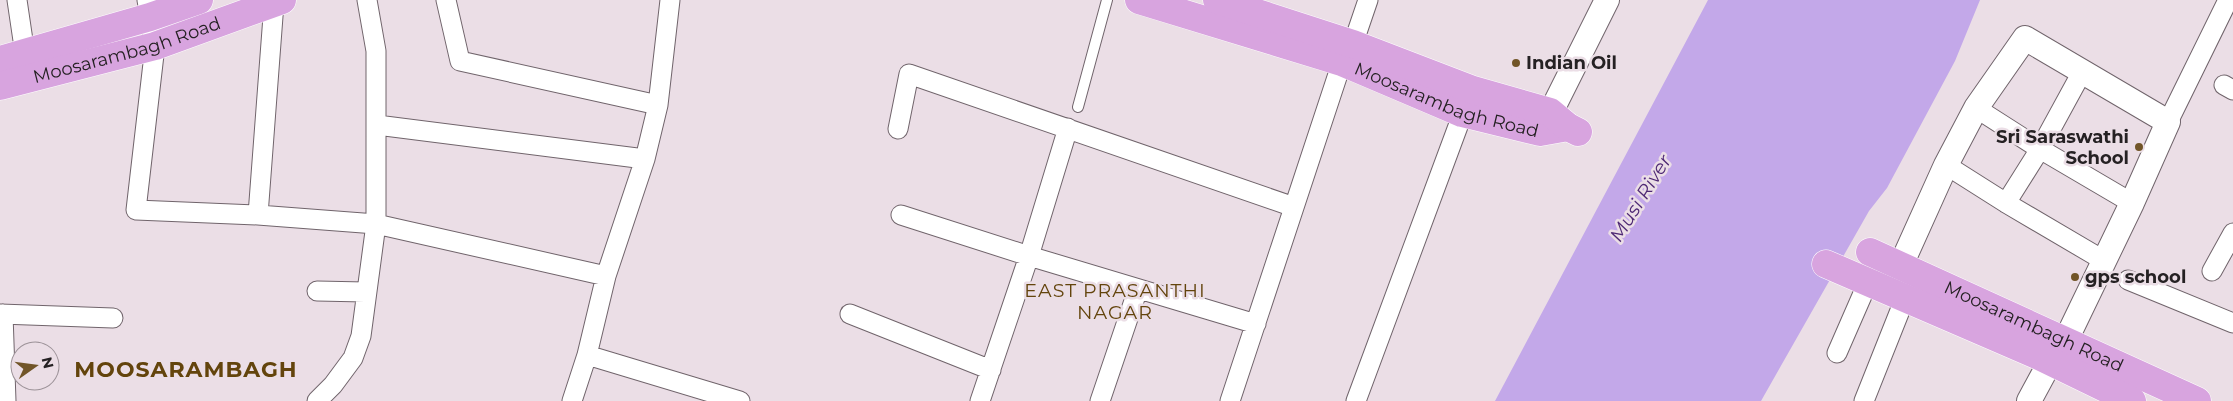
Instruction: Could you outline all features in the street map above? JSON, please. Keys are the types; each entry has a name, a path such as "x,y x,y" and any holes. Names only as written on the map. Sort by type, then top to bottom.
{"main road":[{"name":"Moosarambagh Road","path":"12,57 148,8 199,0"},
{"name":"Moosarambagh Road","path":"1139,0 1348,53"},
{"name":"Moosarambagh Road","path":"1218,0 1468,102 1560,126"},
{"name":"Moosarambagh Road","path":"0,86 155,46 278,1"},
{"name":"Moosarambagh Road","path":"1870,252 1901,265 2058,352 2132,401"},
{"name":"Moosarambagh Road","path":"1826,264 1905,298 2197,401"}],"street":[{"path":"12,57 17,0"},
{"path":"317,401 333,385 353,358 361,336 365,292 376,224 376,52 367,0"},
{"path":"446,0 460,60 658,105"},
{"path":"572,401 587,355 606,276 644,159 658,105 670,0"},
{"path":"1230,401 1294,207 1368,0"},
{"path":"1560,126 1607,0"},
{"path":"2029,401 2058,352 2132,203 2168,122 2228,0"},
{"path":"258,215 278,1"},
{"path":"148,8 155,46 136,210 258,215 376,224 606,276"},
{"path":"1901,265 1946,165 1976,108 2025,38 2168,122"},
{"path":"2006,203 2040,149 2082,72"},
{"path":"898,129 909,74 1294,207"},
{"path":"1356,401 1468,102"},
{"path":"1976,108 2040,149 2132,203"},
{"path":"377,125 644,159"},
{"path":"980,401 1029,256 1068,128"},
{"path":"1946,165 2103,260"},
{"path":"901,215 1029,256 1256,324"},
{"path":"2212,271 2233,233"},
{"path":"2128,280 2233,323"},
{"path":"1837,353 1868,282"},
{"path":"1100,401 1138,289"},
{"path":"316,291 365,292"},
{"path":"1866,400 1905,298"},
{"path":"6,401 2,314 113,318"},
{"path":"850,314 990,370"},
{"path":"587,355 692,394 740,401"}],"lane":[{"path":"1078,107 1107,0"}],"water":[{"name":"Musi River","path":"1708,0 1980,0 1955,61 1887,188 1869,211 1761,401 1495,401"}],"place":[{"name":"Indian Oil","path":"1516,63"},
{"name":"Sri Saraswathi School","path":"2139,147"},
{"name":"gps school","path":"2075,277"}],"district":[{"name":"EAST PRASANTHI NAGAR","path":"1115,301"},
{"name":"MOOSARAMBAGH","path":"186,369"}]}
